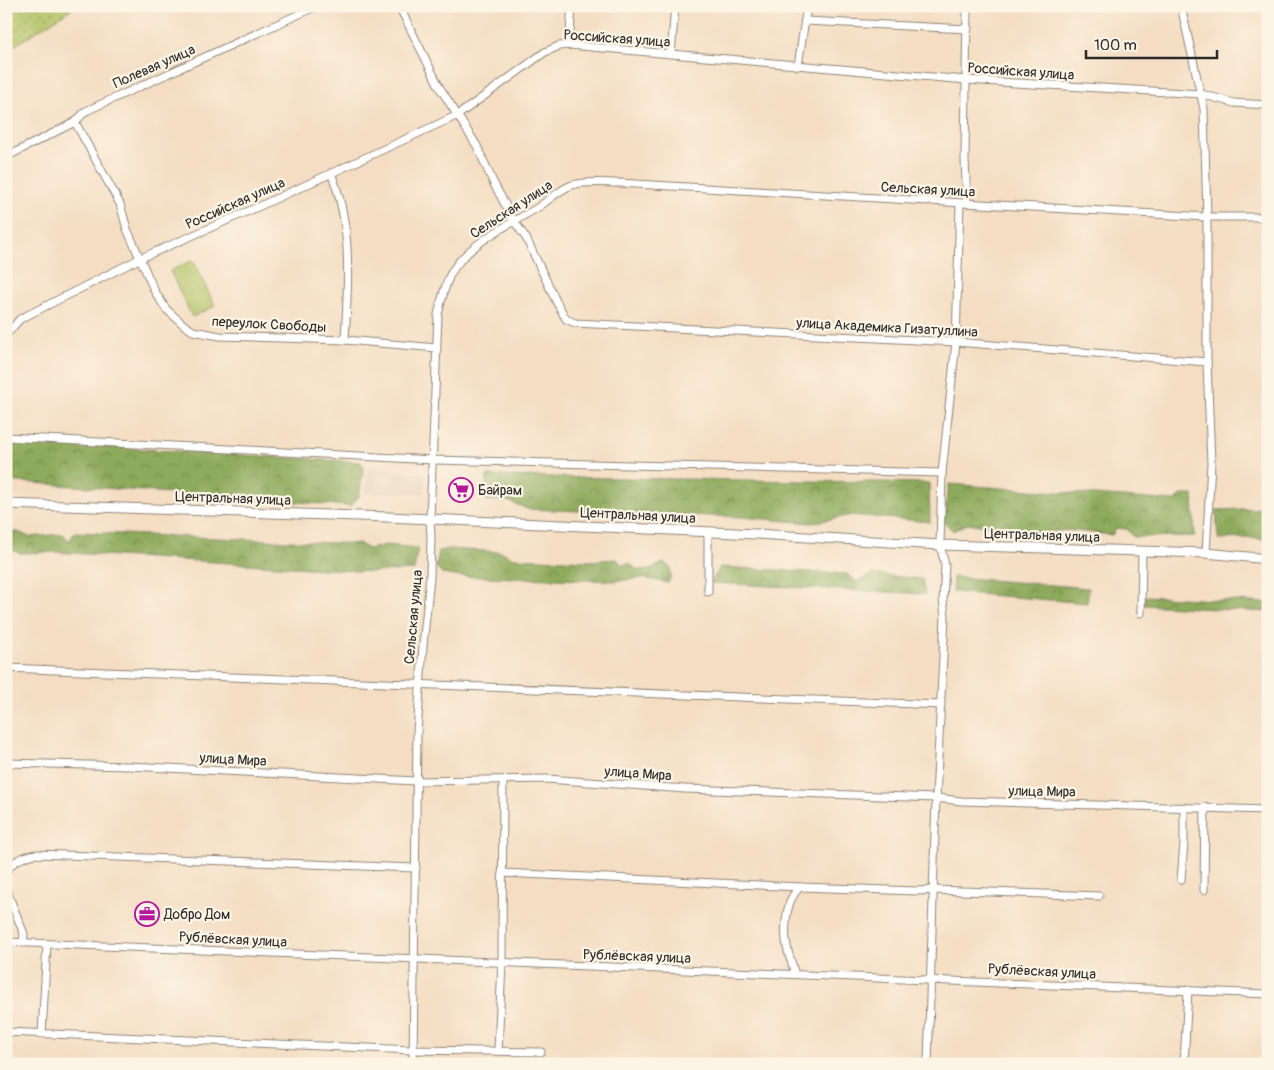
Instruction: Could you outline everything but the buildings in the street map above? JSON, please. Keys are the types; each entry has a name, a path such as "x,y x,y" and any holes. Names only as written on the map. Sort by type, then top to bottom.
{"street":[{"name":"Полевая улица","path":"6,157 75,122 86,110 317,6"},
{"path":"399,6 440,88 477,146 493,182 514,221"},
{"path":"569,45 572,6"},
{"path":"672,54 675,6"},
{"path":"798,66 807,6"},
{"path":"928,1064 936,798 945,616 943,600 945,565 940,545 942,474 956,342 965,160 967,6"},
{"path":"1181,6 1204,109 1207,217 1207,362 1211,463 1206,553"},
{"path":"805,21 968,29"},
{"name":"Российская улица","path":"6,335 20,319 141,258 260,206 458,115 545,52 560,46 569,45 966,80 1200,94 1234,103 1268,105"},
{"name":"переулок Свободы","path":"75,122 120,204 127,229 155,292 166,309 193,331 220,336 346,340 437,348"},
{"path":"331,173 347,240 346,340"},
{"name":"Сельская улица","path":"413,1064 417,733 430,577 430,519 437,348 440,306 451,274 460,261 476,246 514,221 567,187 580,184 618,183 1207,217 1268,217"},
{"name":"улица Академика Гизатуллина","path":"514,221 526,238 566,319 574,322 956,342 1207,362"},
{"path":"6,437 433,460 942,474"},
{"name":"Центральная улица","path":"6,504 430,519 940,545 1206,553 1268,558"},
{"path":"708,532 708,592"},
{"path":"1141,613 1142,551"},
{"path":"6,668 941,705"},
{"name":"улица Мира","path":"6,763 129,766 416,781 547,779 684,789 936,798 962,801 1268,810"},
{"path":"498,1051 502,963 503,780"},
{"path":"1181,880 1184,807"},
{"path":"1204,807 1204,890"},
{"path":"6,872 21,858 36,854 416,868"},
{"path":"502,873 801,887 1099,896"},
{"path":"794,974 794,966 788,954 786,919 795,892 801,887"},
{"path":"6,889 24,934 23,943"},
{"name":"Рублёвская улица","path":"6,942 1268,994"},
{"path":"42,1034 47,944"},
{"path":"1184,1064 1188,990"},
{"path":"6,1032 413,1050 541,1052"}],"shaded area":[{"path":"368,467 425,474 424,493 365,493"}],"green space":[{"path":"6,6 76,6 6,51"},
{"path":"193,260 215,306 192,317 170,271"},
{"path":"6,441 360,462 364,467 359,496 351,506 6,481"},
{"path":"487,476 929,483 930,522 852,515 811,523 741,517 527,509 506,500 485,500"},
{"path":"949,484 1175,501 1181,495 1193,495 1195,536 1133,537 1127,529 1116,528 1112,535 1069,530 1022,534 969,523 953,531 944,522"},
{"path":"1268,508 1268,540 1251,538 1218,539 1216,510"},
{"path":"6,531 18,532 30,537 63,534 69,541 75,532 360,544 368,549 386,545 418,548 414,570 372,572 54,552 19,553 6,547"},
{"path":"449,549 502,552 514,558 588,561 617,559 622,565 629,563 637,570 649,569 664,563 670,567 671,576 668,583 643,578 616,581 455,576 442,574 436,566 439,551"},
{"path":"720,567 847,574 857,582 872,574 922,579 925,594 711,583"},
{"path":"953,577 1089,588 1087,603 952,592"},
{"path":"1145,596 1268,603 1268,612 1144,605"}],"place":[{"name":"Байрам","path":"461,490"},
{"name":"Добро Дом","path":"147,914"}]}
